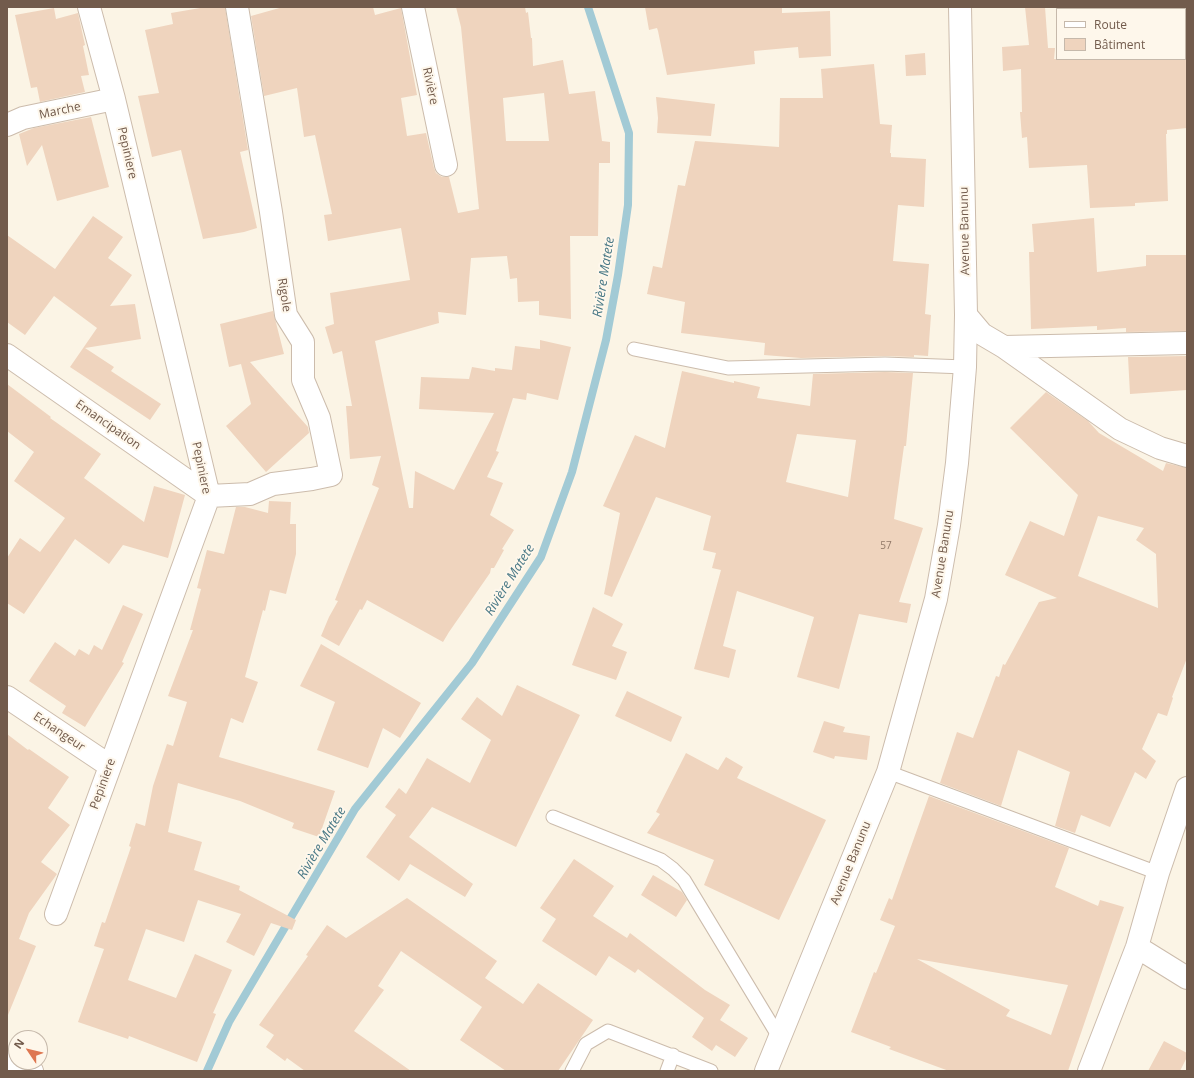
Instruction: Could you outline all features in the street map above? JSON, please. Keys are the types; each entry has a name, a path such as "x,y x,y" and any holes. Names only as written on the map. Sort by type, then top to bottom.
{"street":[{"name":"Pepiniere","path":"56,914 209,496 114,99 89,7"},
{"name":"Rigole","path":"209,496 250,494 273,484 331,475 319,418 303,380 303,342 286,315 272,212 237,7"},
{"name":"Rivière","path":"413,7 446,165"},
{"name":"Avenue Banunu","path":"766,1071 888,772 936,599 949,525 957,463 965,367 966,315 960,7"},
{"name":"Marche","path":"7,124 23,118 114,99"},
{"path":"966,315 982,334 1004,347 1120,429 1160,448 1187,456"},
{"path":"1004,347 1187,343"},
{"name":"Emancipation","path":"7,355 209,496"},
{"name":"Echangeur","path":"7,697 110,766"},
{"path":"1089,1071 1137,947 1158,873 1187,788"},
{"path":"1137,947 1187,978"},
{"path":"7,1062 32,1071"}],"lane":[{"path":"634,349 728,368 885,364 965,367"},
{"path":"888,772 1158,873"},
{"path":"553,817 661,860 673,869 684,880 779,1037"},
{"path":"572,1071 586,1044 608,1031 711,1071"},
{"path":"667,1071 673,1055"}],"building":[{"path":"206,7 225,7 248,150 240,152 257,228 244,232 203,239 181,150 152,157 138,96 159,93 145,30 173,24 171,13"},
{"path":"283,7 373,7 375,15 401,8 417,95 401,98 407,136 426,133 436,173 442,177 449,177 458,213 479,209 461,27 456,7 525,7 526,13 528,12 532,38 533,66 563,60 569,94 595,91 602,141 610,142 610,163 599,163 598,236 570,236 571,319 539,315 539,301 518,302 517,278 510,279 507,256 471,258 466,315 438,312 439,323 375,341 409,508 413,508 415,471 454,490 494,413 419,409 421,377 469,379 472,367 495,371 495,368 512,370 515,346 540,349 540,340 571,347 558,400 527,393 526,400 513,398 496,451 499,452 487,477 503,483 490,515 514,530 502,549 504,550 494,568 491,568 490,573 443,642 367,600 362,610 360,609 339,646 321,636 338,601 335,600 379,488 372,485 381,456 350,459 346,406 352,406 342,351 333,354 325,327 334,324 330,293 410,280 401,228 328,241 324,215 332,214 315,135 304,137 297,88 264,96 251,16","holes":["544,93 549,141 506,141 503,98"]},
{"path":"645,7 782,7 782,13 830,11 831,56 799,58 798,47 754,51 755,64 667,75 658,31 657,28 649,30"},
{"path":"1025,7 1045,7 1048,48 1055,48 1054,59 1056,60 1187,59 1187,128 1167,130 1166,134 1168,201 1135,203 1135,206 1090,208 1087,165 1029,168 1027,137 1022,138 1020,112 1022,112 1021,69 1003,71 1002,47 1029,45"},
{"path":"54,8 56,19 78,13 85,45 83,46 89,75 81,76 85,92 40,102 37,87 31,88 15,15"},
{"path":"925,53 926,75 906,76 905,55"},
{"path":"874,64 880,124 892,125 891,157 926,159 924,207 898,205 893,261 929,264 925,314 931,315 928,356 914,355 914,357 885,356 801,358 764,355 765,343 681,333 685,302 647,294 653,266 662,268 678,185 685,186 695,141 779,147 780,98 823,98 821,69"},
{"path":"656,97 715,104 711,136 657,133 658,118"},
{"path":"91,117 109,187 57,201 42,145 27,166 19,134 34,128"},
{"path":"93,216 123,237 108,258 132,275 110,306 135,304 141,339 85,348 114,367 111,371 161,404 150,420 70,367 97,328 54,296 25,335 7,322 7,235 55,269"},
{"path":"1094,218 1097,272 1146,266 1146,255 1187,255 1187,331 1126,332 1126,328 1097,330 1097,326 1031,329 1029,252 1034,252 1032,224"},
{"path":"273,311 284,354 250,362 308,427 309,433 266,472 226,426 251,404 241,364 229,367 220,324"},
{"path":"1187,356 1187,390 1130,394 1128,357"},
{"path":"682,371 734,383 734,381 760,387 757,398 810,406 813,374 885,372 913,373 906,446 904,446 894,519 923,528 899,602 911,604 907,623 859,614 839,689 797,677 814,617 737,591 723,646 736,650 729,678 694,669 721,570 712,568 716,553 703,550 711,516 656,497 612,597 604,594 620,513 603,506 635,435 665,448","holes":["797,434 856,440 848,497 786,482"]},
{"path":"7,384 51,417 50,418 101,454 84,478 144,522 154,486 185,495 168,558 123,545 109,564 75,539 24,614 7,603 7,558 20,538 40,552 65,518 14,481 34,452 7,431"},
{"path":"1046,392 1088,421 1099,433 1163,471 1166,463 1187,468 1187,658 1172,697 1173,698 1167,716 1158,713 1142,749 1156,761 1146,779 1135,772 1110,827 1081,815 1075,833 1055,826 1070,772 1018,750 1001,806 940,783 957,732 973,738 996,676 999,677 1003,664 1005,665 1039,602 1057,598 1005,575 1030,521 1064,536 1078,495 1010,428","holes":["1098,516 1144,528 1136,540 1156,554 1158,608 1078,576"]},
{"path":"269,501 291,502 290,524 296,524 296,554 286,594 270,590 265,611 263,610 245,677 258,682 243,723 231,718 219,757 335,791 319,837 292,828 294,823 240,801 178,783 168,832 202,842 194,870 240,886 239,890 296,920 292,930 271,923 254,956 226,942 241,914 198,900 184,942 146,929 128,980 176,998 195,954 232,970 213,1013 216,1014 197,1062 129,1036 128,1039 78,1022 104,949 94,946 102,922 105,923 131,847 129,846 136,823 145,826 153,786 167,744 173,746 187,702 168,696 193,630 190,630 201,589 197,588 207,550 224,554 236,507 245,507 268,513"},
{"path":"123,605 143,614 122,662 124,663 85,727 62,713 66,706 29,681 55,642 75,656 79,649 89,655 94,645 102,650"},
{"path":"593,607 623,624 612,646 627,652 616,680 572,665"},
{"path":"321,644 421,703 400,738 383,728 368,768 317,750 335,702 300,686"},
{"path":"517,685 580,715 516,847 432,807 409,837 473,884 465,897 410,864 399,881 366,857 396,815 385,807 399,788 406,794 427,758 470,783 491,740 461,719 477,697 502,716"},
{"path":"627,691 682,717 671,742 615,716"},
{"path":"824,721 845,727 843,732 870,736 867,760 835,756 834,759 813,752"},
{"path":"7,734 69,777 48,808 70,825 41,862 57,874 29,913 19,939 36,946 8,1015 7,1015"},
{"path":"686,753 718,770 726,757 743,767 737,778 826,820 779,920 704,885 714,860 647,833 660,814 656,812"},
{"path":"929,796 1069,848 1055,887 1098,906 1100,900 1124,907 1068,1071 949,1071 889,1049 891,1047 851,1032 874,972 876,973 895,926 880,920 889,898 892,900","holes":["917,959 1068,985 1051,1035 1006,1016 1010,1010"]},
{"path":"574,859 614,886 593,916 627,938 630,933 705,990 730,1005 720,1020 748,1038 735,1057 716,1045 712,1051 692,1037 704,1018 638,969 635,973 609,956 596,976 542,941 556,919 540,908"},
{"path":"653,875 682,892 687,900 676,917 641,895"},
{"path":"407,898 497,961 485,978 523,1004 538,983 593,1020 558,1071 506,1071 460,1040 482,1007 401,951 378,986 384,990 354,1031 411,1071 305,1071 287,1058 285,1061 266,1047 274,1035 259,1025 308,956 306,955 327,925 346,938"},
{"path":"1164,1041 1187,1053 1187,1057 1180,1071 1148,1071"}],"waterway":[{"name":"Rivière Matete","path":"207,1071 229,1022 355,809 472,663 541,557 572,472 606,340 618,275 628,205 629,133 588,7"}]}
